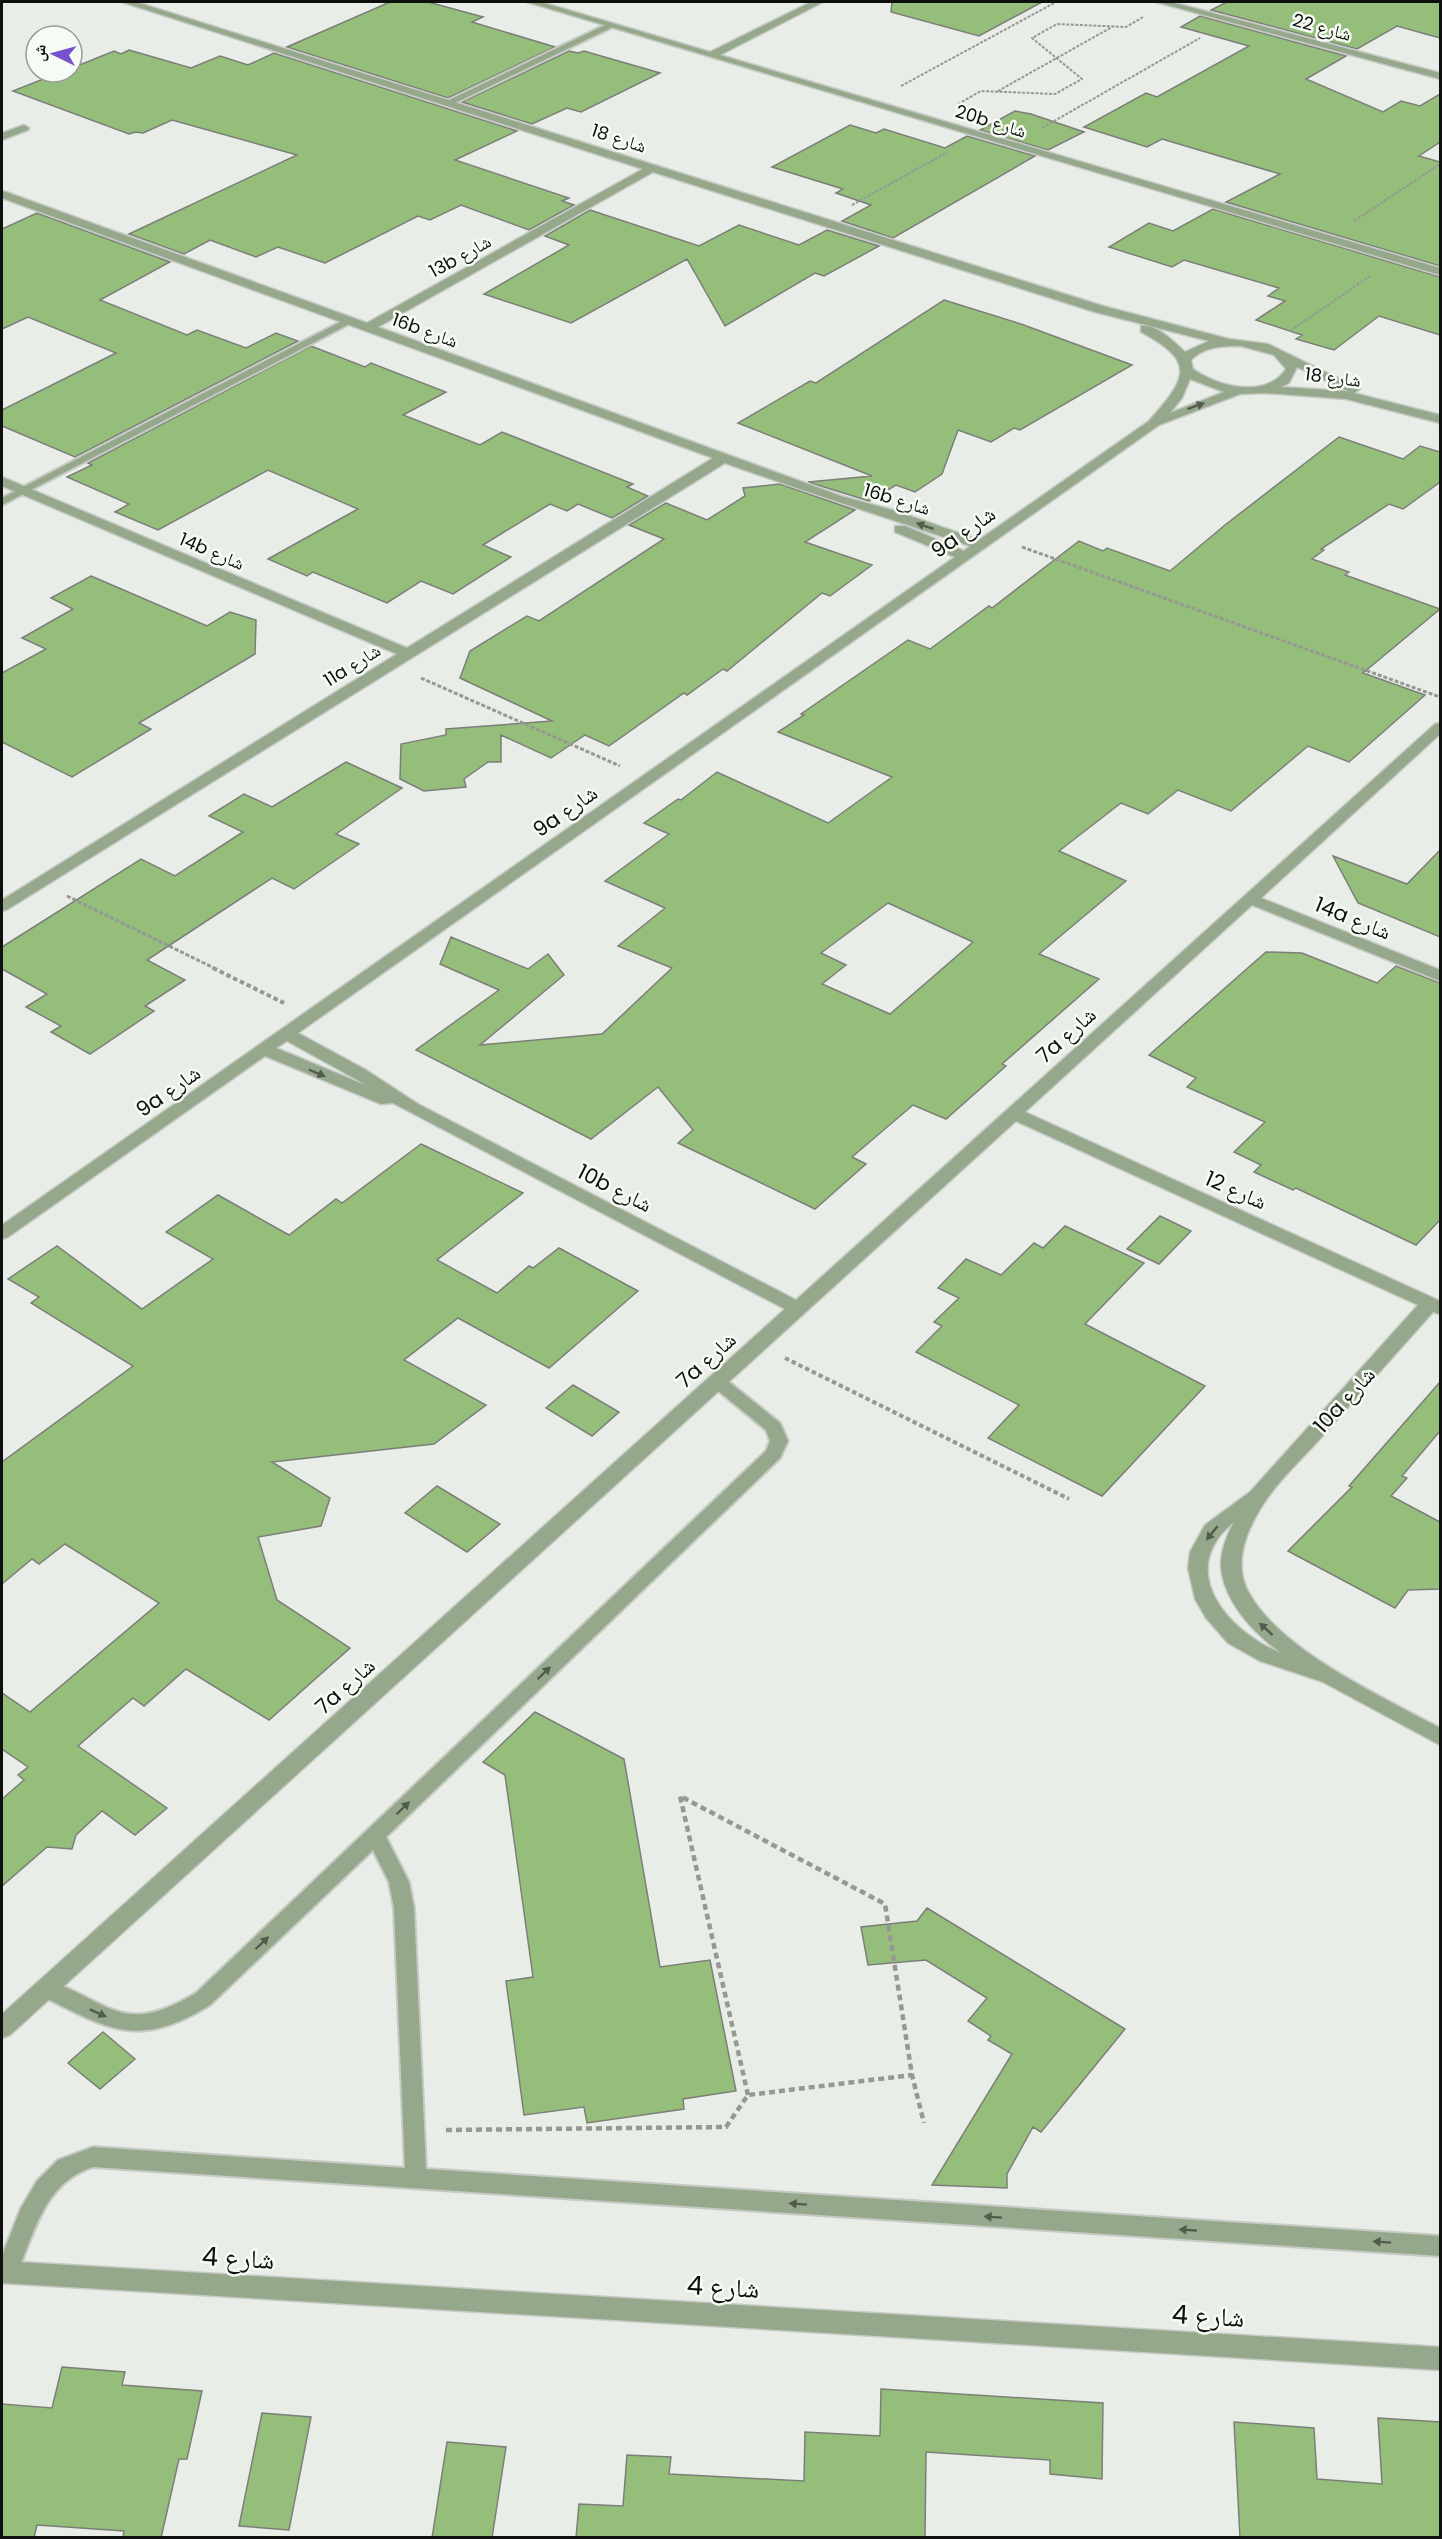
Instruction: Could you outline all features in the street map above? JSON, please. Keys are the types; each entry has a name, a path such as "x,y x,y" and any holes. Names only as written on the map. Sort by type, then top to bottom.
{"street":[{"name":"شارع 18","path":"127,2 1099,309 1228,342"},
{"name":"20b شارع","path":"532,2 1440,272"},
{"path":"711,55 818,2"},
{"name":"شارع 22","path":"1163,2 1440,76"},
{"path":"2,137 24,128"},
{"name":"13b شارع","path":"368,328 652,168"},
{"name":"13b شارع","path":"570,215 671,174"},
{"name":"16b شارع","path":"2,194 836,499 964,556"},
{"name":"شارع 18","path":"1099,309 1150,331 1176,349 1186,365 1207,384 1241,391"},
{"path":"1186,365 1200,347 1228,342 1267,347"},
{"name":"شارع 18","path":"1267,347 1331,380 1403,408"},
{"path":"1241,391 1272,387 1290,376 1292,369 1282,355"},
{"name":"9a شارع","path":"2,1233 1153,424 1176,398 1186,365"},
{"name":"شارع 18","path":"1257,390 1327,392 1403,408 1440,419"},
{"name":"9a شارع","path":"1153,424 1241,391"},
{"name":"11a شارع","path":"5,899 39,883 723,458"},
{"name":"14b شارع","path":"2,482 408,654"},
{"name":"16b شارع","path":"836,499 891,514 980,545"},
{"name":"7a شارع","path":"2,2028 1440,727"},
{"name":"14a شارع","path":"1250,899 1440,976"},
{"name":"10b شارع","path":"285,1033 360,1074 412,1108 797,1308"},
{"name":"10b شارع","path":"264,1049 345,1085 412,1108"},
{"name":"شارع 12","path":"1013,1113 1436,1306"},
{"name":"10a شارع","path":"1330,1676 1274,1659 1246,1645 1223,1626 1207,1605 1198,1582 1198,1559 1207,1538 1222,1520 1257,1497 1436,1306"},
{"name":"10a شارع","path":"1257,1497 1232,1548 1231,1569 1237,1591 1248,1611 1266,1631 1330,1676 1440,1737"},
{"name":"شارع 4","path":"4,2272 1440,2359"}],"lane":[{"path":"448,103 612,26"},
{"path":"2,502 350,321"},
{"path":"45,1989 124,2024 152,2025 180,2015 203,1999 774,1454 779,1441 774,1427 717,1381"},
{"path":"375,1835 399,1882 404,1908 416,2130 416,2179"},
{"path":"4,2272 37,2201 49,2181 68,2166 93,2157 1440,2246"}],"path":[{"path":"871,102 1056,2"},
{"path":"928,119 981,91 1055,94 1082,79 1032,38 1057,24 1126,27 1163,2"},
{"path":"1013,145 1231,20"},
{"path":"996,92 1112,27"},
{"path":"823,222 978,134"},
{"path":"1329,238 1440,164"},
{"path":"1267,347 1395,258"},
{"path":"993,536 1440,697"},
{"path":"390,664 648,778"},
{"path":"39,883 311,1016"},
{"path":"757,1344 1069,1499"},
{"path":"416,2130 726,2127 748,2095 680,1796 885,1904 912,2075 924,2123"},
{"path":"748,2095 912,2075"}],"building":[{"path":"390,2 428,2 483,17 472,22 555,47 448,98 287,47"},
{"path":"892,2 1042,2 979,36 891,12"},
{"path":"1227,2 1440,2 1440,38 1397,26 1357,49 1211,10"},
{"path":"1200,16 1346,56 1306,79 1383,112 1401,101 1420,106 1440,94 1440,142 1419,156 1440,162 1440,266 1226,202 1280,174 1162,139 1147,147 1084,127 1146,93 1157,97 1249,46 1181,27"},
{"path":"129,50 191,68 220,56 248,65 274,53 517,131 455,160 569,198 562,201 574,205 529,230 461,205 430,220 418,216 325,263 278,247 256,257 210,240 184,254 129,234 297,155 172,120 143,133 129,134 13,91 31,84 84,84 84,63 114,51 121,54"},
{"path":"569,51 578,53 584,51 660,73 581,112 567,108 532,124 462,102"},
{"path":"1015,111 1084,132 1048,150 980,130"},
{"path":"850,125 876,133 884,129 945,148 967,136 1035,156 893,238 842,221 871,205 836,193 843,189 772,167"},
{"path":"1213,209 1440,277 1440,335 1379,316 1334,350 1296,339 1302,335 1256,320 1285,301 1268,296 1279,288 1184,260 1172,267 1109,247 1149,223 1173,231"},
{"path":"590,210 699,246 739,225 799,245 827,230 879,246 824,276 815,273 725,326 687,259 571,323 484,294 569,245 545,236"},
{"path":"37,213 170,262 100,300 187,335 197,330 246,348 276,333 298,341 75,457 2,426 2,410 116,353 28,317 2,329 2,229"},
{"path":"944,300 1021,324 1132,365 1020,430 1014,428 991,442 958,430 942,474 915,492 896,485 869,501 808,482 872,476 738,423 810,381 816,383"},
{"path":"311,346 365,367 371,363 446,392 403,415 480,445 502,432 633,484 627,487 648,496 612,518 578,504 567,511 550,504 483,545 511,557 453,594 421,581 387,603 313,572 307,576 268,559 358,509 268,470 158,530 115,512 129,504 67,477 92,465 88,463"},
{"path":"1339,437 1403,459 1420,446 1440,452 1440,482 1403,509 1389,504 1321,549 1324,550 1312,559 1349,572 1345,575 1440,609 1363,673 1425,695 1349,762 1308,746 1231,811 1178,790 1148,814 1121,803 1059,851 1126,881 1039,954 1099,979 1002,1064 1006,1066 946,1119 913,1105 852,1157 866,1164 815,1209 678,1143 693,1130 658,1087 591,1139 416,1050 499,990 440,964 451,937 528,969 548,954 564,975 480,1045 602,1034 672,968 618,946 665,908 605,881 669,834 644,823 678,799 681,800 717,772 828,823 892,777 778,732 804,715 801,714 908,640 930,649 989,606 992,608 1079,541 1103,551 1107,548 1170,571 1225,525","holes":["888,903 973,942 890,1014 822,984 846,965 821,953"]},
{"path":"780,484 855,510 805,542 872,565 830,596 822,593 727,671 723,669 687,695 684,693 609,746 585,735 551,758 501,735 501,762 488,762 464,779 466,787 424,791 400,779 401,744 446,735 446,729 552,721 460,678 470,651 527,616 539,621 664,539 629,525 666,503 707,520 745,496 743,488"},
{"path":"91,576 207,626 230,612 256,620 255,654 139,723 151,729 72,777 2,742 2,673 46,649 22,638 73,609 51,598"},
{"path":"346,762 402,788 336,834 359,844 294,889 272,878 147,960 185,980 145,1006 154,1011 90,1054 51,1032 61,1026 26,1007 47,994 2,969 2,947 141,859 175,876 243,832 209,816 244,794 272,807"},
{"path":"1440,850 1440,937 1358,903 1333,856 1407,884"},
{"path":"1266,952 1302,953 1377,983 1396,966 1440,983 1440,1220 1416,1245 1296,1188 1293,1190 1254,1172 1261,1165 1234,1152 1265,1122 1187,1087 1196,1078 1149,1055"},
{"path":"421,1144 523,1193 437,1260 497,1293 529,1266 533,1268 559,1248 638,1291 549,1368 458,1318 404,1360 486,1405 434,1444 272,1462 330,1498 321,1526 258,1537 277,1600 350,1648 269,1720 186,1669 144,1706 133,1698 78,1746 167,1808 135,1835 102,1811 76,1835 72,1849 47,1847 2,1886 2,1799 24,1780 18,1775 28,1767 2,1749 2,1693 30,1712 159,1603 65,1544 39,1564 32,1559 2,1584 2,1462 133,1366 31,1303 39,1297 8,1279 57,1246 142,1309 213,1259 166,1232 218,1195 289,1235 336,1199 342,1203"},
{"path":"1160,1216 1191,1231 1159,1264 1127,1249"},
{"path":"1065,1226 1144,1263 1085,1324 1205,1386 1102,1496 988,1438 1019,1405 916,1352 942,1326 934,1322 959,1298 938,1288 966,1259 1001,1275 1034,1243 1043,1248"},
{"path":"1440,1382 1440,1431 1402,1476 1407,1478 1391,1496 1440,1522 1440,1589 1408,1590 1395,1608 1288,1551 1352,1487 1349,1486"},
{"path":"573,1385 619,1412 592,1436 546,1408"},
{"path":"437,1486 500,1524 467,1552 405,1513"},
{"path":"535,1712 624,1759 660,1967 710,1960 736,2091 683,2099 684,2109 587,2123 584,2107 524,2115 506,1981 533,1977 505,1775 483,1762"},
{"path":"927,1908 1125,2029 1041,2132 1033,2127 1007,2174 1007,2188 932,2185 1012,2054 988,2040 991,2036 968,2021 987,1998 926,1960 868,1965 861,1927 917,1921"},
{"path":"103,2032 135,2059 100,2089 68,2063"},
{"path":"62,2367 125,2372 122,2385 202,2391 187,2459 179,2459 161,2538 123,2538 124,2531 37,2525 34,2538 2,2538 2,2404 52,2408"},
{"path":"881,2389 1103,2403 1102,2479 1050,2474 1050,2460 926,2452 925,2538 576,2538 579,2504 623,2506 627,2455 671,2457 669,2474 804,2481 805,2432 880,2436"},
{"path":"262,2413 311,2417 289,2530 239,2526"},
{"path":"1378,2418 1440,2422 1440,2538 1240,2538 1234,2422 1314,2428 1317,2479 1382,2484"},
{"path":"447,2442 506,2447 492,2538 432,2538"}]}
